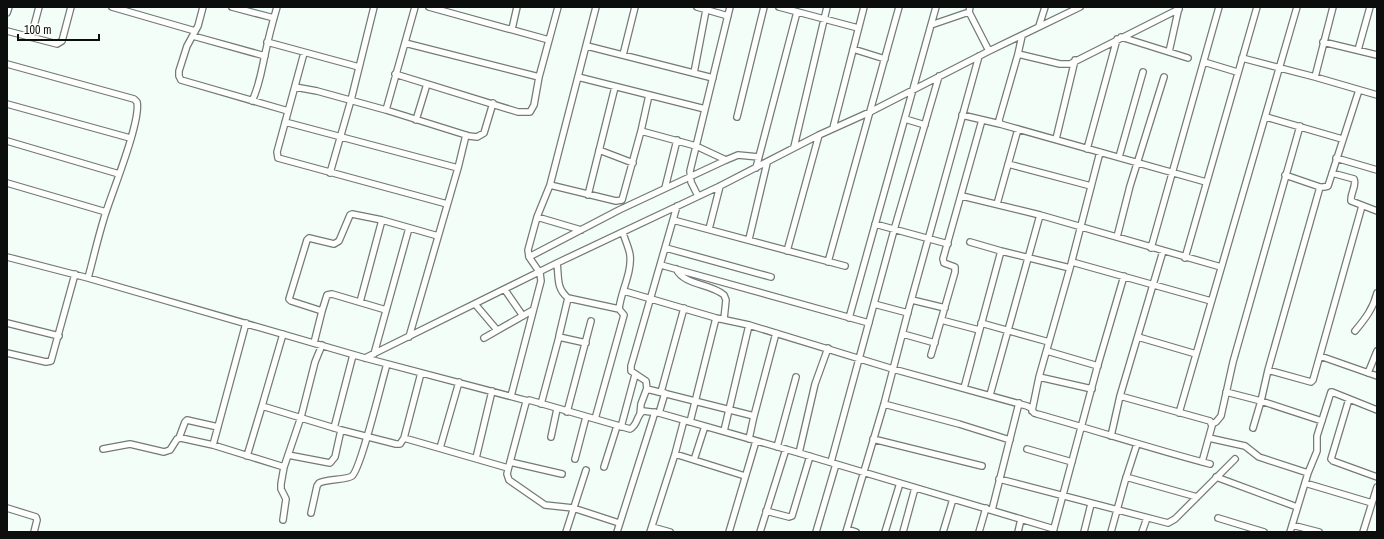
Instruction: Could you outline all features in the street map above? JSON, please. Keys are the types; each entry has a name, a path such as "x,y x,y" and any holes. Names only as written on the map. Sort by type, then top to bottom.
{"street":[{"path":"7,13 9,7"},
{"path":"31,37 39,7"},
{"path":"7,31 54,44 61,43 71,7"},
{"path":"112,7 265,56"},
{"path":"203,7 179,72 181,80 288,111"},
{"path":"232,7 274,18"},
{"path":"252,101 257,89 277,7"},
{"path":"330,173 351,100 374,7"},
{"path":"386,110 415,7"},
{"path":"429,7 549,40"},
{"path":"512,29 517,7"},
{"path":"395,74 493,103 518,112 530,112 533,109 539,77 558,7"},
{"path":"511,396 541,281 540,273 529,257 528,250 537,217 550,186 596,7"},
{"path":"623,55 635,7"},
{"path":"697,7 728,16"},
{"path":"698,196 690,176 730,7"},
{"path":"737,117 764,7"},
{"path":"779,7 788,8 797,12 858,28"},
{"path":"794,147 828,7"},
{"path":"833,128 864,7"},
{"path":"828,262 899,7"},
{"path":"849,318 936,7"},
{"path":"1040,26 1045,7"},
{"path":"365,358 767,163 794,147 870,112 989,51 1080,7"},
{"path":"1151,248 1219,7"},
{"path":"1185,258 1256,7"},
{"path":"1179,413 1297,7"},
{"path":"1315,77 1333,7"},
{"path":"1358,50 1370,7"},
{"path":"1018,54 1060,64 1070,64 1075,60 1179,8"},
{"path":"1168,52 1179,8"},
{"path":"694,73 706,10"},
{"path":"931,25 969,10 989,51"},
{"path":"756,168 797,12"},
{"path":"1000,124 999,120 1022,36"},
{"path":"1119,38 1188,58"},
{"path":"1087,149 1119,38"},
{"path":"268,42 359,67"},
{"path":"1323,42 1377,55"},
{"path":"405,43 539,77"},
{"path":"587,46 713,78"},
{"path":"853,49 885,59"},
{"path":"304,53 276,152 278,158 447,204"},
{"path":"856,532 846,530 884,404 979,56"},
{"path":"1242,58 1377,95"},
{"path":"1056,139 1075,60"},
{"path":"1204,62 1238,72"},
{"path":"7,64 134,99 137,104 137,111 130,138 106,212 88,278"},
{"path":"1119,157 1143,72"},
{"path":"816,532 874,304 939,76"},
{"path":"578,77 705,109"},
{"path":"1117,237 1130,186 1164,77"},
{"path":"416,120 427,84"},
{"path":"295,87 351,100 477,137 484,133 493,103"},
{"path":"588,195 615,87"},
{"path":"1285,176 1320,187 1328,186 1359,90"},
{"path":"550,186 616,202 622,200 641,131 649,95"},
{"path":"7,104 130,138"},
{"path":"962,115 1056,139 1206,182"},
{"path":"1266,117 1342,139"},
{"path":"905,119 925,125"},
{"path":"931,355 956,269 943,261 982,120"},
{"path":"285,122 458,168"},
{"path":"1202,462 1212,424 1216,422 1220,416 1300,126"},
{"path":"997,204 1018,129"},
{"path":"641,131 696,146 726,160"},
{"path":"409,336 458,168 466,135"},
{"path":"787,251 819,135"},
{"path":"665,188 677,140"},
{"path":"7,141 119,174"},
{"path":"599,150 632,163"},
{"path":"1032,412 1039,377 1071,265 1100,152"},
{"path":"529,257 665,188 726,160 738,155 759,158"},
{"path":"1336,158 1377,170"},
{"path":"749,239 767,163"},
{"path":"1008,164 1092,186"},
{"path":"1332,173 1355,180 1350,199 1352,202 1377,211"},
{"path":"7,183 106,212"},
{"path":"709,229 720,186"},
{"path":"1253,428 1262,401 1268,370 1320,187"},
{"path":"962,196 1040,215 1185,258 1221,267"},
{"path":"7,257 74,274 353,355 459,382 630,429 633,427 640,414 641,404 647,388 646,381 635,375 631,369 677,206"},
{"path":"1268,370 1311,382 1320,356 1362,206"},
{"path":"322,311 289,299 307,240 309,238 334,244 337,243 340,241 348,219 352,214 382,220 438,236"},
{"path":"990,395 1040,215"},
{"path":"537,217 581,230"},
{"path":"360,302 382,220"},
{"path":"673,220 749,239 787,251 845,266"},
{"path":"875,224 948,244"},
{"path":"374,354 409,228"},
{"path":"619,309 630,259 630,254 623,233"},
{"path":"970,242 1001,252 1028,258 1124,276 1211,301"},
{"path":"666,248 771,277"},
{"path":"1111,436 1120,396 1163,251"},
{"path":"964,388 1001,252"},
{"path":"558,264 560,288 562,293 568,298 619,309 624,315 595,420"},
{"path":"661,265 869,323"},
{"path":"676,269 681,277 712,287 724,295 726,300 724,319"},
{"path":"7,353 50,362 53,359 74,274"},
{"path":"640,414 645,411 657,413 799,452 1054,530 1124,276"},
{"path":"505,290 523,316"},
{"path":"624,291 716,318 749,325 893,369 1019,403 1030,407 1032,412 1037,414 1210,464"},
{"path":"1355,331 1368,314 1377,293"},
{"path":"314,343 326,297 329,294 386,310"},
{"path":"541,404 568,298"},
{"path":"912,300 945,308"},
{"path":"475,304 497,330"},
{"path":"874,304 908,313"},
{"path":"616,532 657,413 684,308"},
{"path":"484,338 533,310"},
{"path":"670,532 651,529 694,401 716,318"},
{"path":"941,320 979,330"},
{"path":"7,322 59,336"},
{"path":"567,412 591,322"},
{"path":"213,446 246,323"},
{"path":"981,323 1049,342"},
{"path":"724,431 749,325"},
{"path":"749,439 776,333"},
{"path":"247,456 283,334"},
{"path":"903,334 935,342"},
{"path":"559,336 586,343"},
{"path":"1138,337 1196,354"},
{"path":"283,520 286,499 281,489 281,484 284,467 301,417 315,362 322,345"},
{"path":"799,452 815,384 828,348"},
{"path":"1047,351 1098,366"},
{"path":"1368,373 1377,351"},
{"path":"334,428 353,355"},
{"path":"1320,356 1377,376"},
{"path":"311,513 319,483 352,476 367,436 387,364"},
{"path":"262,406 341,430 400,444 404,438 421,373"},
{"path":"604,467 635,375"},
{"path":"777,447 796,377"},
{"path":"1039,377 1092,389"},
{"path":"440,448 459,382"},
{"path":"647,388 754,416"},
{"path":"476,458 492,391"},
{"path":"1226,392 1262,401 1322,420"},
{"path":"1290,532 1308,473 1317,451 1317,436 1331,392 1377,410"},
{"path":"1120,396 1208,420 1212,424"},
{"path":"1349,399 1331,459 1377,477"},
{"path":"528,401 525,403 509,465 507,474 509,480 545,505 573,508 620,523"},
{"path":"979,532 989,509 999,479 1019,403"},
{"path":"884,404 959,424 1010,440"},
{"path":"551,437 557,409"},
{"path":"575,459 586,417"},
{"path":"103,449 130,444 164,452 170,450 179,438 187,420 218,427"},
{"path":"694,460 705,426"},
{"path":"288,456 330,463 335,456 341,430"},
{"path":"179,438 213,446 284,467"},
{"path":"404,438 476,458 562,474"},
{"path":"1209,438 1245,446 1259,457 1308,473"},
{"path":"874,439 982,466"},
{"path":"729,532 756,441"},
{"path":"1111,532 1137,444"},
{"path":"760,532 786,449"},
{"path":"1027,449 1072,462"},
{"path":"675,454 745,476"},
{"path":"766,511 792,516 810,456"},
{"path":"999,479 1147,518 1171,522 1235,460"},
{"path":"566,532 586,470"},
{"path":"1126,477 1197,496"},
{"path":"1216,478 1297,507"},
{"path":"885,532 900,483"},
{"path":"1305,483 1372,503"},
{"path":"1363,532 1377,487"},
{"path":"903,532 915,488"},
{"path":"943,532 953,499"},
{"path":"1084,532 1092,504"},
{"path":"7,508 36,517 37,520 34,532"},
{"path":"1142,532 1147,518"},
{"path":"1218,518 1264,532"},
{"path":"1018,532 1021,519"},
{"path":"1292,525 1318,532"}]}
